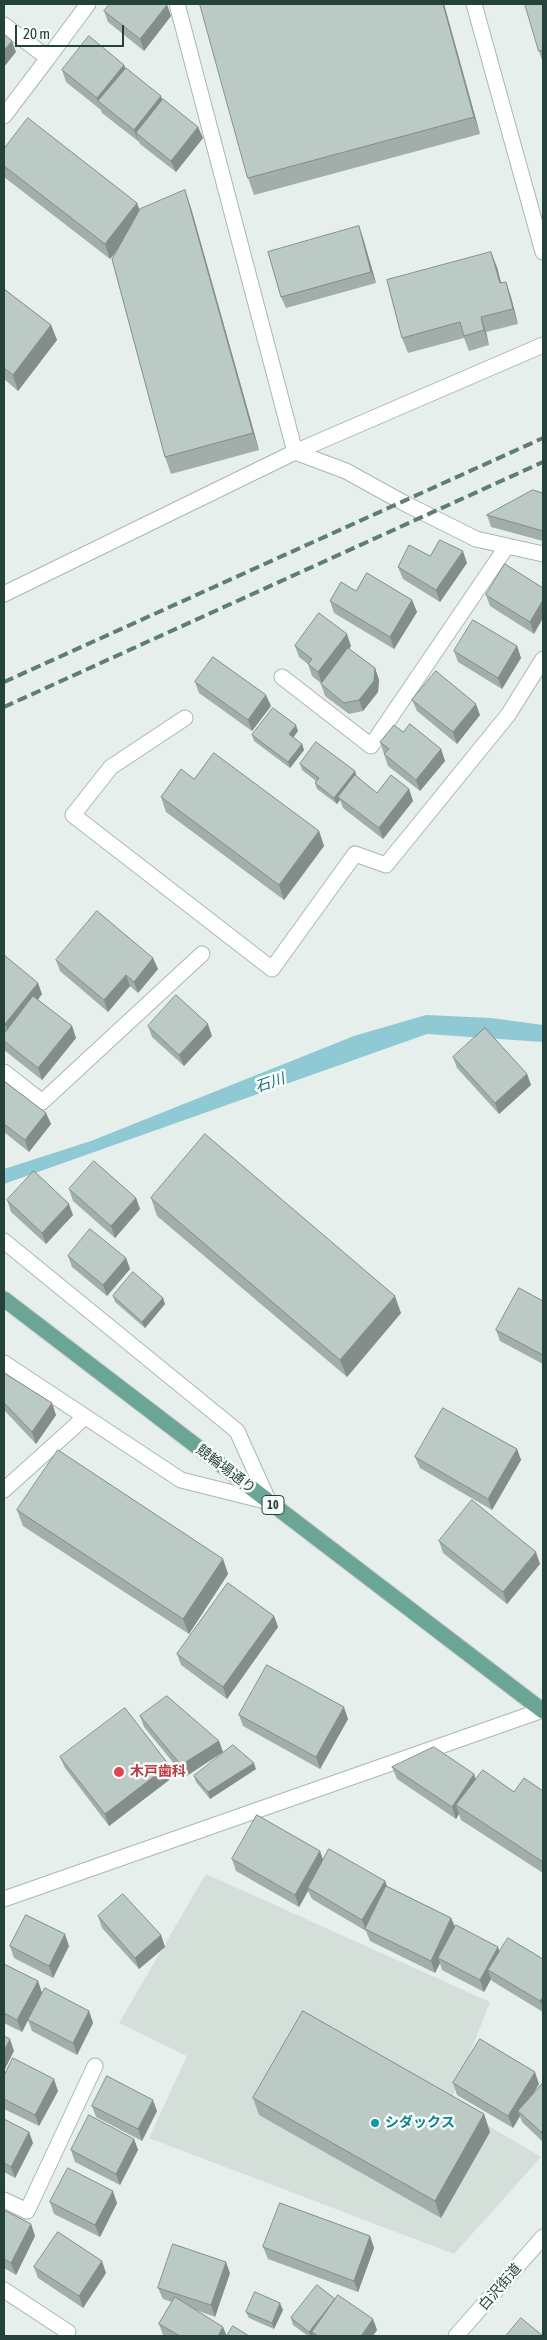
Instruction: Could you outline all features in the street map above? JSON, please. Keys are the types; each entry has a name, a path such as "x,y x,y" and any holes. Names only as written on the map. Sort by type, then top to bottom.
{"main road":[{"name":"競輪場通り","path":"4,1299 543,1710"}],"street":[{"path":"4,116 88,4"},
{"path":"177,4 295,452"},
{"path":"474,4 543,252"},
{"path":"4,25 48,58"},
{"path":"4,594 295,452 543,345"},
{"path":"295,452 346,470 402,502 476,539 543,554"},
{"path":"282,677 371,746 507,546"},
{"path":"186,718 111,767 73,815 272,968 355,854 386,864 508,715 543,659"},
{"path":"4,1072 42,1102 202,954"},
{"path":"4,1241 237,1431 269,1502"},
{"path":"4,1364 181,1480 269,1502"},
{"path":"4,1490 85,1417"},
{"path":"4,1899 543,1710"},
{"path":"4,2200 27,2211 95,2066"},
{"name":"白沢街道","path":"456,2336 543,2237"},
{"path":"4,2290 68,2332"}],"shaded area":[{"path":"206,1874 490,2002 450,2103 541,2157 454,2254 149,2138 187,2056 119,2023"}],"water":[{"name":"石川","path":"426,1015 491,1018 543,1025 543,1042 427,1034 4,1184 4,1169 91,1141 354,1036"}],"building":[{"path":"110,4 167,5 140,39 104,11"},
{"path":"200,4 443,4 474,117 248,178"},
{"path":"525,4 543,4 543,50 539,51"},
{"path":"4,34 12,41 4,50"},
{"path":"89,36 124,65 97,98 62,70"},
{"path":"126,68 161,96 134,130 98,101"},
{"path":"163,99 198,127 171,161 136,133"},
{"path":"28,118 137,203 105,244 4,166 4,149"},
{"path":"185,190 253,433 165,457 112,259 140,209"},
{"path":"359,226 371,272 281,297 268,252"},
{"path":"491,252 500,283 506,282 513,309 481,317 484,330 464,336 460,322 402,338 387,280"},
{"path":"4,289 51,325 13,375 4,368"},
{"path":"533,490 543,493 543,531 487,515"},
{"path":"440,540 463,551 436,590 398,567 409,545 430,556"},
{"path":"505,564 543,588 543,600 530,622 486,595"},
{"path":"367,573 412,600 390,637 330,601 341,582 356,591"},
{"path":"319,613 347,634 318,672 308,664 312,659 295,646"},
{"path":"473,620 517,646 498,678 454,651"},
{"path":"348,648 375,668 374,681 359,700 344,703 321,684"},
{"path":"213,657 266,695 248,720 195,682"},
{"path":"436,671 476,704 453,732 412,700"},
{"path":"273,708 296,725 289,734 302,744 288,762 252,735"},
{"path":"410,724 441,749 416,780 384,754 389,749 380,742 394,725 403,732"},
{"path":"316,742 355,771 334,798 315,783 319,778 300,764"},
{"path":"214,753 319,831 279,885 161,797 181,769 194,779"},
{"path":"355,775 377,793 391,775 409,789 379,828 338,797"},
{"path":"97,911 153,958 134,982 126,975 104,1000 56,960"},
{"path":"4,955 38,983 5,1024 4,1023"},
{"path":"176,995 208,1024 179,1055 148,1026"},
{"path":"33,996 72,1026 38,1068 4,1041 4,1034"},
{"path":"485,1028 527,1074 495,1103 453,1057"},
{"path":"4,1081 46,1113 25,1140 4,1124"},
{"path":"205,1134 395,1296 340,1360 151,1198"},
{"path":"94,1161 136,1198 111,1226 69,1189"},
{"path":"34,1171 69,1204 42,1233 7,1200"},
{"path":"90,1229 126,1258 103,1285 68,1256"},
{"path":"133,1272 163,1298 142,1322 113,1296"},
{"path":"519,1288 543,1301 543,1355 496,1330"},
{"path":"4,1373 52,1403 32,1432 4,1403"},
{"path":"443,1408 517,1449 488,1499 415,1457"},
{"path":"58,1450 223,1559 183,1619 17,1510"},
{"path":"472,1500 536,1552 503,1592 439,1541"},
{"path":"228,1583 274,1616 223,1687 177,1654"},
{"path":"267,1665 344,1707 316,1757 239,1715"},
{"path":"167,1696 219,1741 181,1765 140,1716"},
{"name":"木戸歯科","path":"125,1708 169,1765 105,1814 60,1757"},
{"path":"233,1745 254,1763 208,1792 194,1776"},
{"path":"434,1747 474,1774 452,1807 392,1767"},
{"path":"483,1770 514,1792 524,1778 543,1791 543,1862 456,1805"},
{"path":"257,1815 320,1851 295,1895 232,1859"},
{"path":"329,1849 385,1881 362,1920 308,1888"},
{"path":"386,1886 451,1918 431,1961 365,1929"},
{"path":"123,1894 161,1935 135,1958 98,1916"},
{"path":"26,1915 65,1934 49,1966 10,1946"},
{"path":"456,1925 498,1947 480,1980 438,1958"},
{"path":"508,1938 543,1959 543,1997 540,2001 488,1970"},
{"path":"4,1964 38,1981 17,2020 4,2013"},
{"path":"45,1988 89,2011 73,2043 28,2020"},
{"name":"シダックス","path":"303,2011 484,2114 435,2201 253,2098"},
{"path":"4,2036 10,2039 4,2051"},
{"path":"480,2039 535,2072 508,2116 453,2083"},
{"path":"13,2058 54,2079 35,2115 4,2099 4,2076"},
{"path":"107,2076 153,2100 138,2129 92,2106"},
{"path":"543,2083 543,2130 541,2132 518,2111"},
{"path":"89,2115 134,2139 116,2174 71,2150"},
{"path":"4,2119 29,2132 11,2167 4,2163"},
{"path":"68,2168 113,2191 95,2225 50,2202"},
{"path":"280,2203 370,2236 354,2281 263,2247"},
{"path":"4,2210 31,2224 11,2263 4,2259"},
{"path":"58,2232 102,2261 79,2296 34,2267"},
{"path":"173,2244 226,2262 211,2305 158,2288"},
{"path":"317,2285 335,2299 309,2332 291,2318"},
{"path":"255,2292 280,2303 272,2323 246,2312"},
{"path":"338,2295 373,2319 361,2336 318,2336 312,2332"},
{"path":"175,2297 223,2327 218,2336 180,2336 159,2324"},
{"path":"521,2318 543,2336 506,2336"},
{"path":"233,2326 249,2336 227,2336"}],"railway":[{"path":"4,682 543,438"},
{"path":"4,707 543,462"}],"place":[{"name":"木戸歯科","path":"119,1772"},
{"name":"シダックス","path":"375,2123"}]}
